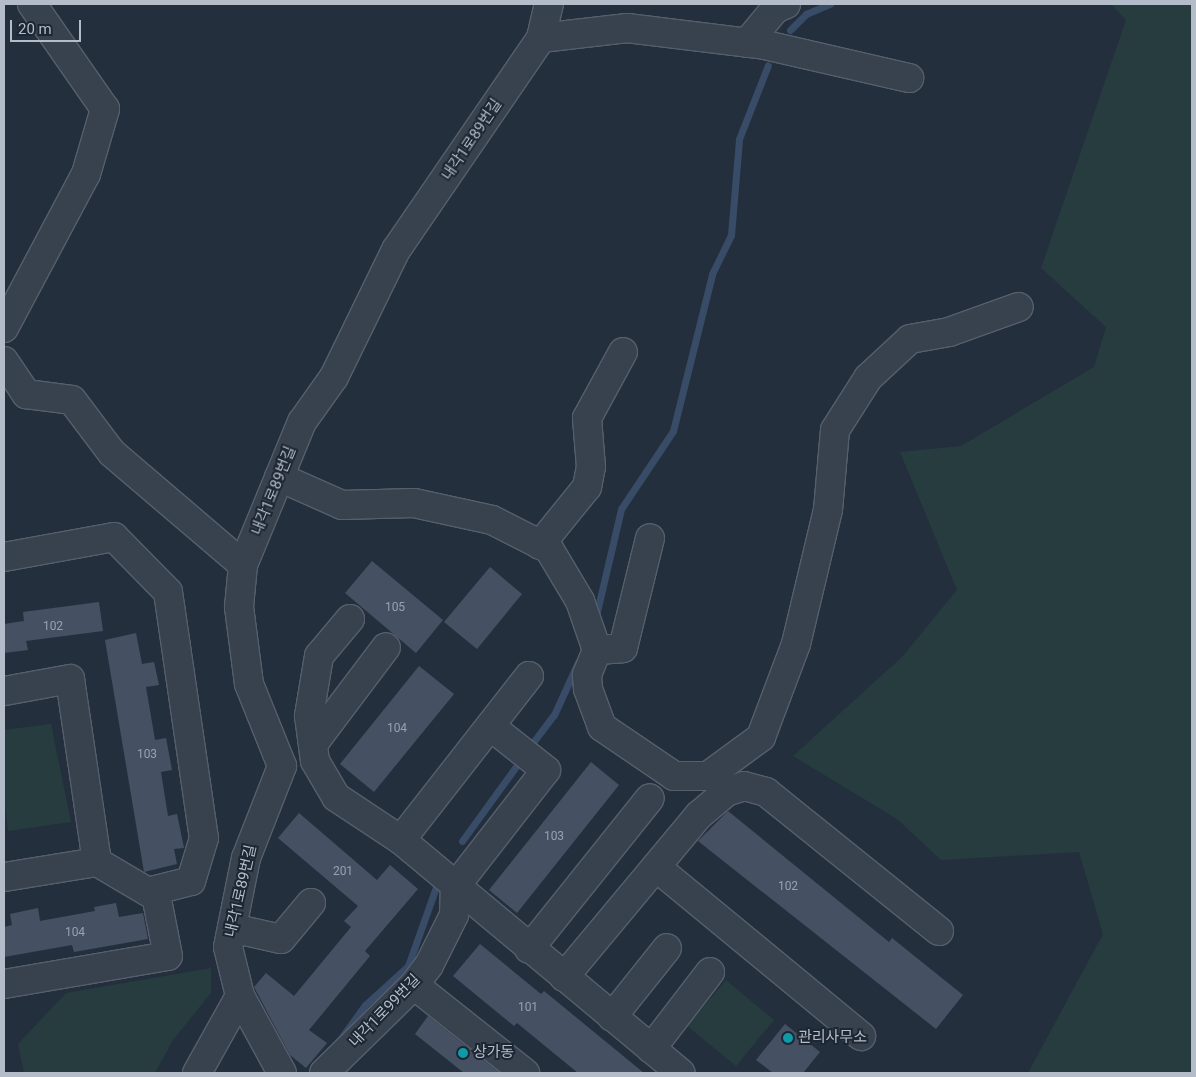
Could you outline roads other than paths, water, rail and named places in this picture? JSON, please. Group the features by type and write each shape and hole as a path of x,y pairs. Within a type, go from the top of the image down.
{"street":[{"path":"4,328 86,174 105,109 32,4"},
{"name":"내각1로89번길","path":"282,1073 240,996 228,947 246,858 282,766 249,684 239,607 243,565 302,422 334,377 396,250 541,38 549,4"},
{"path":"747,43 775,9 786,4"},
{"path":"541,38 627,28 747,43 909,78"},
{"path":"279,477 342,504 414,503 492,520 549,549 584,614 597,650 587,675 588,689 602,726 674,776 708,776 761,738 796,644 828,510 835,430 868,378 910,339 949,332 1019,307"},
{"path":"540,545 587,487 591,467 587,418 623,352"},
{"path":"4,361 26,394 72,400 112,453 243,565"},
{"path":"4,557 114,538 168,592 204,838 191,881 148,892 97,862 4,876"},
{"path":"597,650 622,648 650,538"},
{"path":"350,620 319,656 310,716 315,761 336,797 400,840 454,887 680,1073"},
{"path":"313,744 386,647"},
{"path":"400,840 529,676"},
{"path":"4,691 70,679 97,862"},
{"path":"454,887 546,770 490,726"},
{"path":"564,977 699,815 726,792 744,786 766,792 940,932"},
{"path":"529,949 650,798"},
{"path":"656,867 862,1036"},
{"name":"내각1로99번길","path":"324,1073 414,985 454,915 454,887"},
{"path":"4,984 168,956 156,890"},
{"path":"232,928 281,939 311,903"},
{"path":"612,1017 667,948"},
{"path":"651,1049 710,972"},
{"path":"414,985 525,1073"},
{"path":"197,1073 240,996"}],"waterway":[{"path":"790,30 806,14 830,4"},
{"path":"595,620 621,509 673,431 712,274 731,235 739,139 768,65"},
{"path":"531,745 554,715 578,662"},
{"path":"462,841 517,765"},
{"path":"339,1041 365,1005 408,966 436,887"}],"place":[{"name":"관리사무소","path":"788,1038"},
{"name":"상가동","path":"463,1053"}]}
